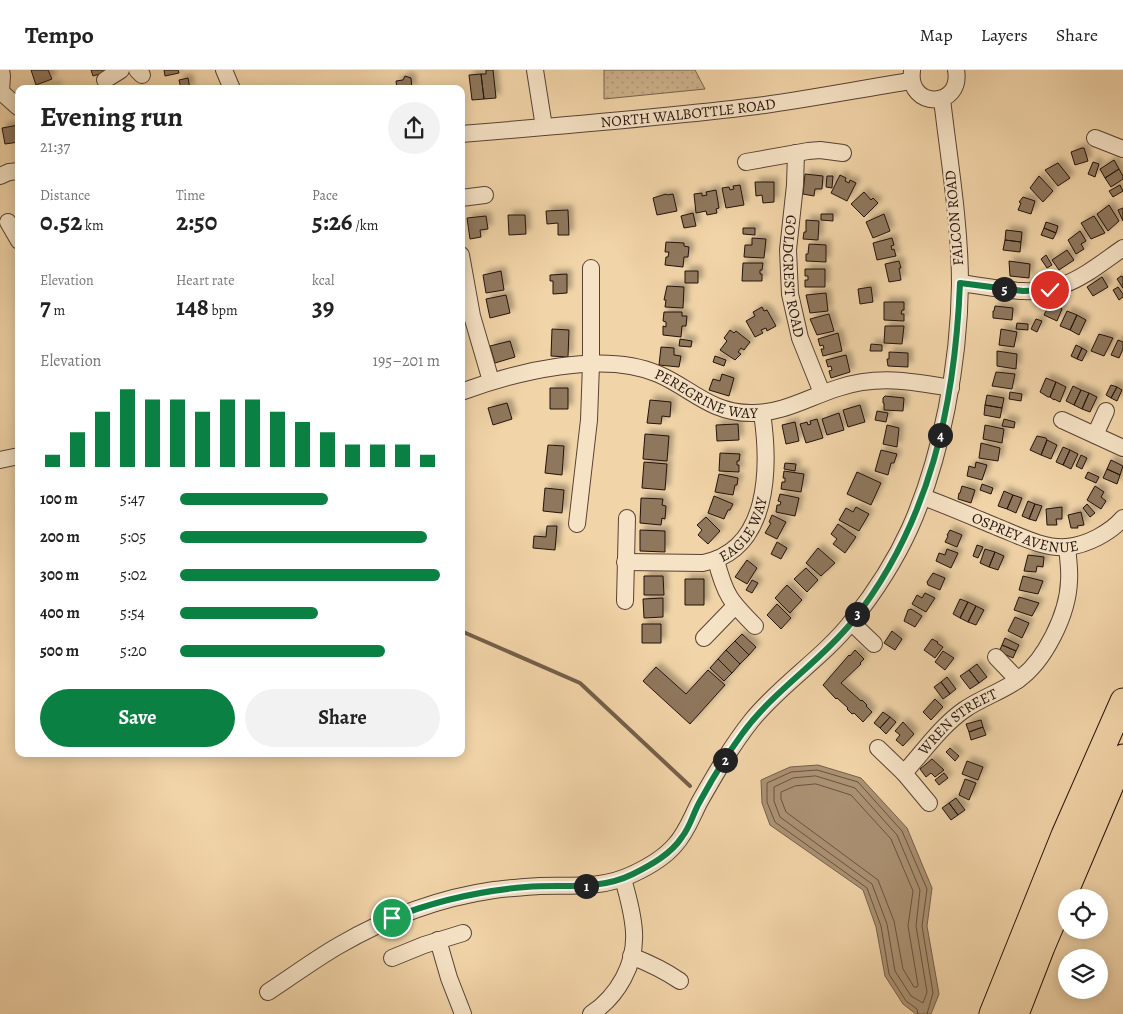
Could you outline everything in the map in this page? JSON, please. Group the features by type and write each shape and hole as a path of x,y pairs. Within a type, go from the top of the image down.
{"highway":[{"path":"992,1014 1064,835 1123,701"},
{"path":"1016,1014 1123,756"}],"street":[{"path":"1,70 0,91 15,104"},
{"path":"105,80 120,70"},
{"path":"224,70 230,85"},
{"path":"535,70 544,127"},
{"path":"942,99 950,94 955,87 959,70"},
{"name":"NORTH WALBOTTLE ROAD","path":"465,134 627,121 759,106 912,76 914,89 920,95 927,99 942,99"},
{"name":"FALCON ROAD","path":"268,992 363,932 392,918 439,901 493,890 540,886 598,885 623,879 656,862 672,849 682,837 698,804 742,734 767,704 813,662 851,622 891,564 909,531 923,497 940,435 950,388 957,346 960,283 958,246 942,99"},
{"path":"1094,138 1123,149"},
{"path":"746,162 820,150 843,153"},
{"name":"GOLDCREST ROAD","path":"796,153 795,185 788,250 790,294 800,338 822,394"},
{"path":"0,176 9,172 15,172"},
{"path":"465,198 485,195"},
{"path":"9,221 15,233"},
{"path":"960,283 1023,291 1050,290 1081,276 1123,248"},
{"path":"577,524 588,428 591,364 591,268"},
{"path":"465,277 472,316 491,382"},
{"name":"PEREGRINE WAY","path":"465,391 491,382 561,366 591,364 617,364 642,368 668,379 700,399 720,407 748,413 762,413 791,406 853,384 887,379 950,388"},
{"path":"1096,435 1106,411"},
{"name":"EAGLE WAY","path":"755,626 735,606 724,589 716,560 726,556 739,546 750,532 756,518 766,467 762,413"},
{"path":"1062,420 1123,448"},
{"path":"0,460 15,457"},
{"name":"OSPREY AVENUE","path":"923,497 1028,539 1055,547 1067,547 1097,538 1123,518"},
{"path":"625,601 626,518"},
{"name":"WREN STREET","path":"904,773 959,714 974,703 1018,680 1039,660 1066,603 1070,568 1067,547"},
{"path":"625,562 690,564 716,560"},
{"path":"704,638 735,606"},
{"path":"851,622 874,644"},
{"path":"996,656 1018,680"},
{"path":"878,748 904,773 929,803"},
{"path":"591,1014 614,993 622,982 631,956 634,934 633,918 623,879"},
{"path":"392,958 438,940 463,933"},
{"path":"438,940 448,978 463,1014"},
{"path":"631,956 650,963 680,981"}],"shaded area":[{"path":"604,70 695,70 705,89 604,99"}],"water":[{"path":"818,765 861,778 907,828 932,888 927,926 939,994 931,1014 916,1014 903,1004 885,976 876,927 863,890 770,825 762,803 761,780 790,767"}],"building":[{"path":"31,70 48,70 52,79 36,85"},
{"path":"91,70 105,70 106,72 93,76"},
{"path":"164,70 178,70 179,73 165,76"},
{"path":"486,70 493,70 496,98 484,99 481,74 486,74"},
{"path":"481,74 484,99 472,100 469,75"},
{"path":"405,76 411,78 412,85 396,85 396,81 403,80"},
{"path":"188,78 189,85 180,85 179,80"},
{"path":"15,126 15,143 5,144 2,128"},
{"path":"1084,148 1088,161 1075,165 1071,152"},
{"path":"1114,160 1119,169 1105,178 1100,169"},
{"path":"1093,162 1099,164 1095,177 1088,174"},
{"path":"1058,163 1070,178 1058,186 1045,170"},
{"path":"1119,169 1123,179 1111,187 1105,178"},
{"path":"805,174 823,176 822,189 815,189 814,196 803,194"},
{"path":"840,175 846,178 845,181 849,183 850,180 856,183 847,201 831,193"},
{"path":"827,176 833,176 832,188 826,187"},
{"path":"1039,176 1053,191 1043,202 1030,188"},
{"path":"755,182 774,182 774,202 763,203 762,195 756,196"},
{"path":"740,185 744,205 726,208 722,188 729,187 730,190 734,189 733,186"},
{"path":"1120,185 1123,191 1113,197 1109,191"},
{"path":"716,190 719,208 716,209 717,213 707,215 706,211 696,213 694,194 702,193 702,196 707,195 706,192"},
{"path":"864,192 871,200 873,198 878,203 864,217 851,204"},
{"path":"673,194 677,211 657,215 653,198"},
{"path":"1023,197 1035,201 1031,214 1018,210 1021,203 1019,202"},
{"path":"1109,205 1119,221 1108,231 1097,214"},
{"path":"1123,208 1123,221 1118,210"},
{"path":"568,210 569,235 558,235 558,223 547,224 546,211"},
{"path":"693,213 696,226 684,228 681,216"},
{"path":"821,214 833,214 833,221 821,220"},
{"path":"884,214 890,231 873,238 866,222"},
{"path":"508,215 525,215 526,234 509,235"},
{"path":"486,216 488,229 480,230 481,237 470,239 467,218"},
{"path":"1094,216 1105,233 1091,239 1081,223"},
{"path":"806,220 819,221 818,240 803,239 804,232 806,232"},
{"path":"1046,222 1058,226 1056,233 1044,228"},
{"path":"743,228 755,228 755,235 743,234"},
{"path":"1044,228 1056,233 1053,239 1041,235"},
{"path":"1006,230 1022,232 1021,242 1005,240"},
{"path":"1080,231 1086,241 1081,244 1084,249 1076,254 1068,240"},
{"path":"752,238 766,239 764,258 744,257 745,245 752,245"},
{"path":"892,238 894,245 891,246 896,256 877,260 873,243"},
{"path":"1005,240 1021,242 1020,252 1003,250"},
{"path":"666,242 684,243 684,246 689,247 688,257 684,257 683,267 665,265 669,252 665,252"},
{"path":"809,244 826,245 826,262 806,261"},
{"path":"1067,250 1074,260 1059,270 1052,260"},
{"path":"1046,255 1052,265 1047,268 1041,259"},
{"path":"899,261 901,280 889,282 885,264"},
{"path":"1009,261 1030,264 1029,278 1010,276"},
{"path":"743,263 763,263 762,270 760,270 762,281 742,281"},
{"path":"805,269 825,269 825,287 805,287 805,280 808,280 808,276 805,276"},
{"path":"501,271 504,290 486,293 483,275"},
{"path":"685,271 698,271 698,283 685,283"},
{"path":"567,274 567,293 553,294 553,281 550,281 550,275"},
{"path":"1121,276 1123,277 1123,288 1117,279"},
{"path":"1102,277 1108,287 1093,296 1087,287"},
{"path":"667,286 684,287 683,308 665,307 666,300 664,300"},
{"path":"871,287 873,302 860,304 858,289"},
{"path":"1118,287 1123,294 1123,297 1119,300 1113,290"},
{"path":"826,293 828,311 810,313 806,295"},
{"path":"506,295 510,313 490,318 486,299"},
{"path":"884,302 904,302 904,310 902,310 901,314 904,314 904,321 884,320"},
{"path":"1050,303 1062,309 1057,321 1044,315"},
{"path":"995,306 1013,308 1012,320 993,318"},
{"path":"762,307 764,311 767,310 776,326 767,331 766,328 761,330 763,333 755,337 746,321 755,316 753,312"},
{"path":"1067,311 1077,315 1070,330 1060,326"},
{"path":"664,312 682,312 682,316 687,316 686,326 682,326 681,337 663,335 663,326 666,327 666,322 663,321"},
{"path":"829,314 834,331 817,335 810,319"},
{"path":"1077,315 1086,320 1079,335 1070,330"},
{"path":"1036,319 1042,321 1037,332 1031,329"},
{"path":"1017,323 1028,324 1028,330 1016,329"},
{"path":"885,326 904,326 902,344 884,343"},
{"path":"552,329 569,330 568,357 551,356"},
{"path":"1001,329 1017,332 1014,347 999,345"},
{"path":"730,330 734,333 736,331 750,342 744,350 741,348 738,352 741,354 735,360 720,350 727,341 724,338"},
{"path":"838,333 842,351 823,356 821,349 824,349 823,345 820,346 818,339"},
{"path":"1099,334 1113,338 1104,356 1091,351"},
{"path":"680,339 692,341 691,347 679,346"},
{"path":"1118,340 1123,342 1123,349 1119,358 1111,355"},
{"path":"510,341 515,357 495,363 490,346"},
{"path":"871,344 882,345 882,351 870,351"},
{"path":"1076,345 1082,348 1077,359 1071,356"},
{"path":"661,347 674,348 674,355 681,356 679,367 659,365"},
{"path":"1082,348 1087,351 1082,361 1077,359"},
{"path":"997,351 1017,354 1016,369 997,366"},
{"path":"889,352 908,353 908,367 888,366"},
{"path":"846,355 850,372 831,378 829,371 832,370 831,366 828,367 826,360"},
{"path":"715,356 726,360 724,366 713,362"},
{"path":"996,372 1015,374 1012,389 992,386"},
{"path":"722,374 734,378 729,396 709,390 713,379 720,381"},
{"path":"1046,378 1056,382 1050,397 1040,392"},
{"path":"1056,382 1066,387 1060,402 1050,397"},
{"path":"1111,385 1117,387 1111,398 1106,395"},
{"path":"1073,386 1081,390 1074,405 1066,401"},
{"path":"1117,387 1122,390 1117,401 1111,398"},
{"path":"550,388 568,388 568,409 550,409"},
{"path":"1081,390 1089,393 1082,409 1074,405"},
{"path":"1010,392 1022,394 1021,401 1009,399"},
{"path":"1089,393 1097,397 1090,412 1082,409"},
{"path":"987,395 1004,398 1002,408 985,405"},
{"path":"885,396 904,398 903,411 884,410 883,398"},
{"path":"650,400 671,402 670,417 662,416 661,424 647,423"},
{"path":"507,403 512,419 493,425 488,408"},
{"path":"860,405 865,422 848,427 843,410"},
{"path":"985,405 1002,408 1000,418 984,415"},
{"path":"877,411 888,413 886,422 875,420"},
{"path":"839,413 844,430 827,435 822,419"},
{"path":"817,419 823,438 806,443 800,424 807,422 808,425 811,424 810,421"},
{"path":"1004,419 1015,422 1014,428 1002,426"},
{"path":"795,422 799,441 786,444 782,425"},
{"path":"738,424 739,440 717,441 716,425"},
{"path":"887,425 899,428 897,447 883,444"},
{"path":"985,425 1004,429 1002,443 983,439"},
{"path":"645,434 669,436 667,461 643,459"},
{"path":"1037,436 1047,440 1041,455 1030,450"},
{"path":"1047,440 1057,445 1051,459 1041,455"},
{"path":"981,443 1000,448 998,461 979,458"},
{"path":"548,445 564,446 562,475 545,473"},
{"path":"1063,447 1070,450 1063,465 1056,462"},
{"path":"881,450 897,454 894,463 891,463 888,475 875,471"},
{"path":"1070,450 1078,454 1071,469 1063,465"},
{"path":"720,453 740,454 739,461 737,461 739,472 719,471"},
{"path":"1081,455 1087,458 1082,469 1076,466"},
{"path":"1111,460 1123,466 1120,475 1107,469"},
{"path":"644,462 667,464 665,490 642,488"},
{"path":"976,462 987,465 982,480 967,476 969,466 975,468"},
{"path":"785,463 796,464 795,471 784,469"},
{"path":"1107,469 1120,475 1117,484 1103,478"},
{"path":"784,471 804,474 801,492 781,489 782,482 785,482 785,478 783,478"},
{"path":"857,472 881,483 871,505 847,494"},
{"path":"1088,472 1099,477 1096,483 1085,478"},
{"path":"719,474 738,478 733,495 715,492"},
{"path":"982,484 993,488 991,494 980,490"},
{"path":"962,486 975,490 971,503 958,499"},
{"path":"1095,486 1104,492 1101,497 1106,501 1101,509 1087,500"},
{"path":"545,488 564,490 562,513 543,511"},
{"path":"1004,491 1013,495 1007,509 998,506"},
{"path":"780,494 799,498 795,516 776,512 777,505 780,505 781,502 778,501"},
{"path":"1013,495 1022,498 1016,513 1007,509"},
{"path":"714,496 733,504 724,519 708,513"},
{"path":"641,498 663,499 662,505 666,506 665,519 662,518 661,525 640,523"},
{"path":"1028,501 1035,504 1029,519 1022,516"},
{"path":"1035,504 1042,506 1036,521 1029,519"},
{"path":"1087,504 1095,513 1090,517 1083,508"},
{"path":"856,507 869,514 859,531 839,520 846,508 853,512"},
{"path":"1062,507 1062,519 1056,519 1057,525 1047,525 1046,509"},
{"path":"1081,512 1084,525 1077,526 1078,528 1071,528 1068,515"},
{"path":"772,515 786,522 777,539 765,533 771,523 769,522"},
{"path":"706,517 720,531 708,544 698,535 702,530 697,525"},
{"path":"838,524 856,537 845,553 833,544 837,539 831,534"},
{"path":"547,526 557,526 555,550 533,548 534,536 546,537"},
{"path":"640,530 665,531 665,552 640,551"},
{"path":"950,530 962,535 957,547 945,542"},
{"path":"777,542 787,548 781,559 771,554"},
{"path":"977,545 983,547 978,558 973,556"},
{"path":"818,548 835,563 821,576 806,563"},
{"path":"947,549 958,553 951,568 936,561 939,553 945,555"},
{"path":"985,549 995,552 989,567 980,563"},
{"path":"995,552 1004,556 998,570 989,567"},
{"path":"1028,555 1044,557 1043,567 1037,566 1036,572 1024,571"},
{"path":"747,560 757,568 747,584 735,577"},
{"path":"806,568 818,580 807,592 794,579"},
{"path":"933,573 945,578 940,590 928,585 927,582"},
{"path":"644,576 663,576 664,595 644,595"},
{"path":"1023,576 1043,581 1038,594 1019,590"},
{"path":"685,579 704,579 704,605 685,605"},
{"path":"752,580 758,583 752,593 746,590"},
{"path":"787,585 802,600 790,613 775,598"},
{"path":"925,593 935,598 926,612 912,604 917,595 922,598"},
{"path":"1019,597 1039,603 1032,616 1014,610"},
{"path":"663,598 663,617 644,618 643,599"},
{"path":"960,599 968,602 960,618 953,614"},
{"path":"968,602 976,606 968,622 960,618"},
{"path":"777,604 791,618 781,629 767,615"},
{"path":"976,606 984,610 976,625 968,622"},
{"path":"911,609 922,616 915,627 904,621 908,610"},
{"path":"1015,617 1029,623 1022,638 1008,631"},
{"path":"642,624 661,624 661,643 642,643"},
{"path":"892,631 902,639 895,650 884,643"},
{"path":"742,634 756,647 749,655 735,641"},
{"path":"1005,638 1019,645 1016,651 1002,645"},
{"path":"932,639 943,647 935,658 924,650"},
{"path":"735,641 749,655 740,664 726,650"},
{"path":"1002,645 1016,651 1013,658 999,652"},
{"path":"726,650 740,664 732,673 718,659"},
{"path":"855,650 864,659 841,683 862,700 872,712 863,722 854,713 852,714 823,685"},
{"path":"943,651 954,658 945,670 935,662"},
{"path":"718,659 732,673 724,681 710,668"},
{"path":"977,664 987,677 979,683 969,670"},
{"path":"656,667 686,694 708,670 725,685 690,724 643,681"},
{"path":"969,670 979,683 970,689 960,676"},
{"path":"947,677 956,689 950,694 941,682"},
{"path":"941,682 950,694 943,699 934,687"},
{"path":"935,699 943,707 931,720 923,712"},
{"path":"883,712 890,717 880,728 874,723"},
{"path":"890,717 896,722 886,734 880,728"},
{"path":"981,720 983,727 969,732 966,724"},
{"path":"903,722 914,734 903,746 896,740 900,735 895,731"},
{"path":"983,727 986,735 971,740 969,732"},
{"path":"950,748 959,756 955,761 946,752"},
{"path":"932,759 944,770 935,777 931,773 926,777 920,769"},
{"path":"967,761 983,767 978,780 962,774"},
{"path":"944,773 948,778 939,785 935,780"},
{"path":"965,779 976,783 969,800 959,795"},
{"path":"956,798 965,810 958,815 949,803"},
{"path":"949,803 958,815 951,820 942,808"}],"waterway":[{"path":"465,633 580,683 690,786"}],"route":[{"path":"392,918 439,901 493,890 540,886 585,886 611,882 635,874 656,862 672,849 682,837 698,804 753,719 813,662 851,622 874,591 909,531 923,497 940,435 950,388 957,346 960,283 1009,290 1050,290"}]}
